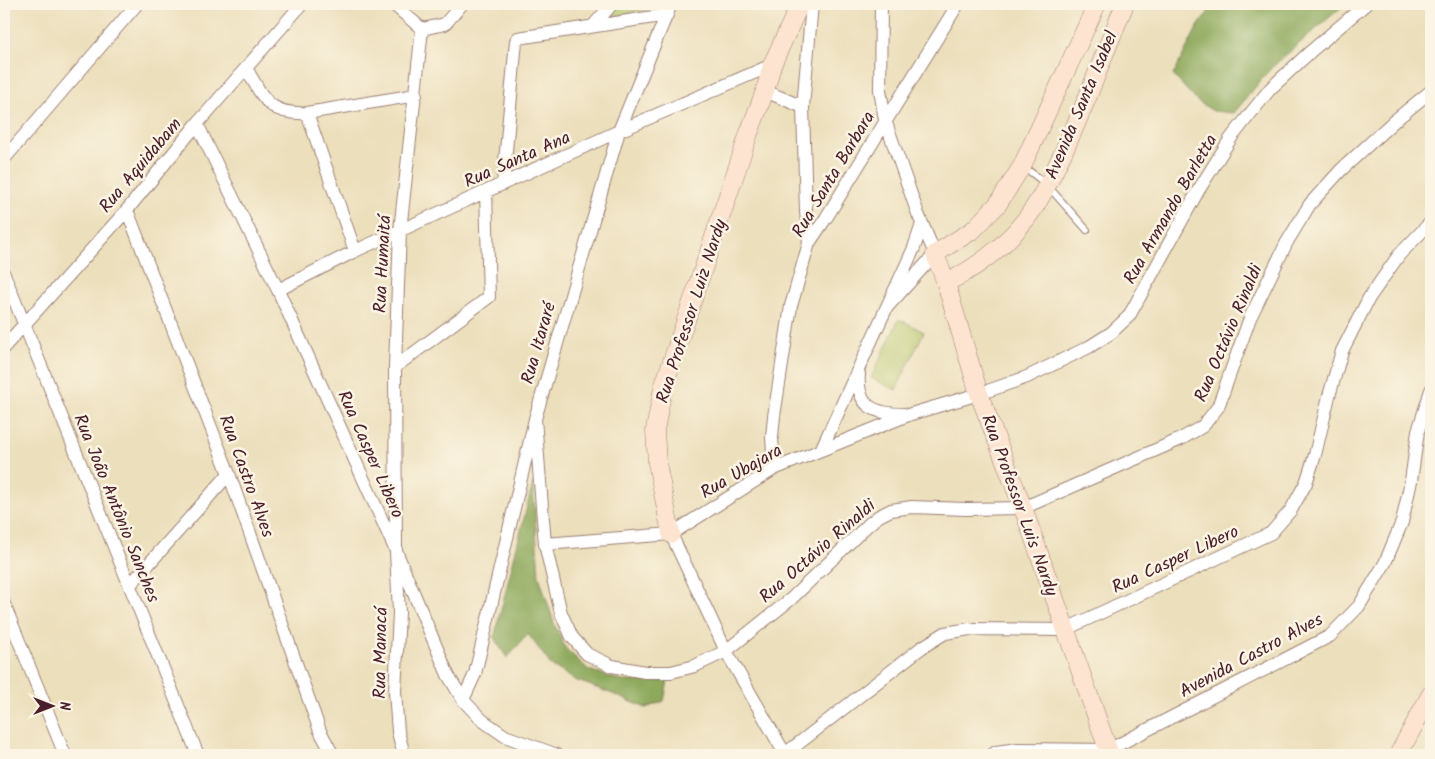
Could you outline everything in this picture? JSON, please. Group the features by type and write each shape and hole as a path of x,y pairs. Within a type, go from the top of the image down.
{"main road":[{"name":"Rua Professor Luiz Nardy","path":"671,534 657,463 655,430 663,388 765,91 772,65 800,4"},
{"name":"Avenida Santa Isabel","path":"935,254 973,230 998,204 1022,166 1098,4"},
{"name":"Avenida Santa Isabel","path":"946,283 963,274 999,248 1026,219 1047,185 1073,133 1125,4"},
{"name":"Rua Professor Luis Nardy","path":"935,254 946,283 979,394 1023,508 1064,630 1109,753"},
{"path":"1396,754 1431,694"}],"street":[{"path":"4,159 137,4"},
{"name":"Rua Aquidabam","path":"4,347 127,210 197,124 302,4"},
{"path":"393,4 422,29 445,24 462,4"},
{"path":"594,26 612,4"},
{"path":"809,243 806,212 803,107 812,4"},
{"path":"881,4 880,90 885,120 922,224 935,254 888,306"},
{"name":"Rua Santa Barbara","path":"774,468 772,437 774,416 791,306 809,243 958,4"},
{"name":"Rua Armando Barletta","path":"979,394 1028,377 1089,348 1111,333 1129,316 1198,191 1231,138 1270,89 1366,4"},
{"path":"503,184 516,41 521,36 594,26 669,9"},
{"name":"Rua Itararé","path":"463,700 475,674 535,418 619,131 669,9"},
{"name":"Rua Humaitá","path":"396,551 395,367 400,231 422,29"},
{"name":"Rua Santa Ana","path":"278,290 355,251 619,131 772,65"},
{"path":"246,68 266,101 278,111 291,114 416,94"},
{"path":"765,91 803,107"},
{"name":"Rua Octávio Rinaldi","path":"535,418 545,544 560,613 572,637 587,654 612,666 645,672 671,672 695,666 726,651 791,599 869,524 891,510 912,506 966,509 1023,508 1181,439 1204,426 1218,406 1250,318 1287,242 1310,204 1341,170 1393,122 1431,91"},
{"path":"306,113 355,251"},
{"name":"Rua Casper Libero","path":"197,124 278,290 396,551 448,675 463,700 482,720 506,736 557,755"},
{"path":"395,367 489,297 486,192"},
{"name":"Rua Castro Alves","path":"127,210 228,474 320,731 333,755"},
{"name":"Rua Casper Libero","path":"790,753 921,648 945,633 970,629 1064,630 1271,534 1291,510 1306,484 1342,351 1369,298 1399,255 1431,222"},
{"path":"821,450 914,248 922,224"},
{"name":"Rua João Antônio Sanches","path":"4,274 198,755"},
{"path":"860,366 858,386 864,400 875,410 886,414 911,414"},
{"name":"Avenida Castro Alves","path":"1109,753 1330,636 1359,606 1385,563 1402,522 1411,481 1418,431 1431,390"},
{"name":"Rua Ubajara","path":"545,544 671,534 774,468 911,414 979,394"},
{"path":"130,585 228,474"},
{"name":"Rua Professor Luiz Nardy","path":"671,534 726,651 790,753"},
{"name":"Rua Manacá","path":"396,551 399,613 395,691 398,732 404,755"},
{"path":"4,604 65,755"},
{"path":"992,755 996,752 1018,749 1109,753"}],"lane":[{"path":"1022,166 1047,185 1087,230"}],"green space":[{"path":"619,4 658,4 657,7 608,18"},
{"path":"1214,4 1345,4 1271,68 1234,113 1213,111 1197,101 1173,75 1197,28"},
{"path":"899,319 924,332 896,390 871,378"},
{"path":"533,482 539,576 555,626 566,649 589,670 622,681 668,681 664,701 646,708 575,680 551,665 528,634 507,658 494,638"}]}
